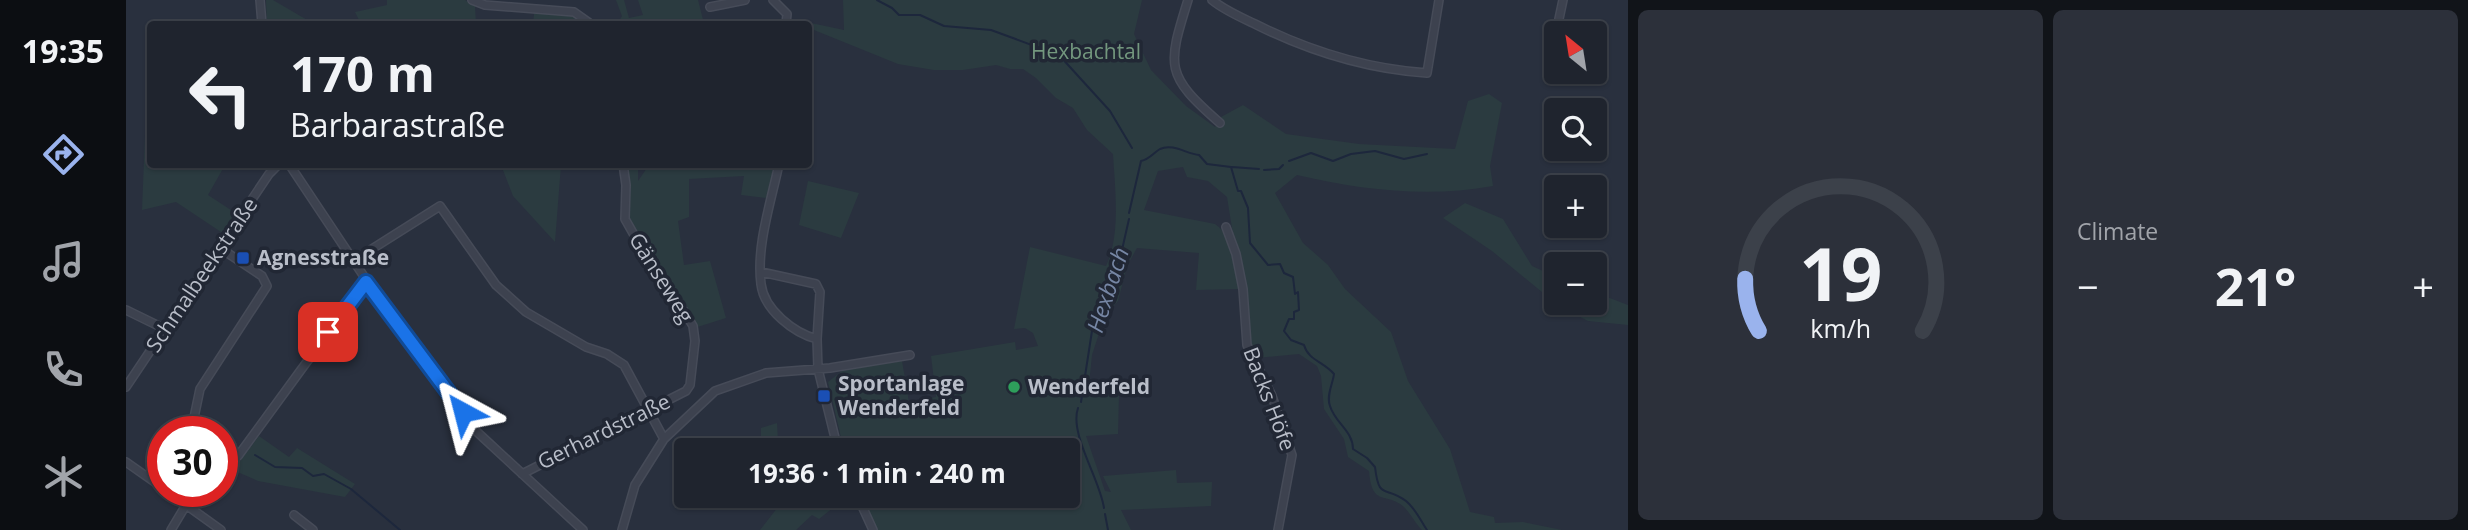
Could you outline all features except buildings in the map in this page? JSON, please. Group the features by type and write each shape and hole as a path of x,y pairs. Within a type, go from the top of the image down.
{"street":[{"path":"260,0 262,21"},
{"path":"472,0 485,5 574,12 587,21"},
{"path":"710,7 745,0"},
{"path":"772,0 787,14 786,21"},
{"path":"1188,0 1173,47 1173,62 1188,94 1220,123"},
{"path":"1212,0 1240,17 1302,45 1367,65 1427,73 1439,0"},
{"path":"1559,21 1563,0"},
{"name":"Schmalbeekstraße","path":"126,387 275,168"},
{"path":"292,168 366,282 476,431 583,530"},
{"name":"Gänseweg","path":"624,168 625,219 659,279 679,303 693,326 695,341 690,385 686,391"},
{"path":"778,168 760,259 761,285 771,307 789,326 804,336 817,339"},
{"path":"353,261 440,206 496,285 526,312 586,347 607,354 624,365 664,439"},
{"name":"Backs Höfe","path":"1226,227 1236,254 1247,345 1272,396 1292,455 1278,530"},
{"path":"194,416 200,389 267,286 262,276 220,248"},
{"path":"761,272 816,284 820,292 818,369 835,438"},
{"path":"238,456 366,282"},
{"path":"126,310 166,329"},
{"path":"622,530 635,485 664,439 706,397 732,383 766,373 818,369 910,355"},
{"name":"Gerhardstraße","path":"522,474 686,391"},
{"path":"126,462 147,477"},
{"path":"171,530 185,507"},
{"path":"189,507 221,530"},
{"path":"863,508 873,530"},
{"path":"294,515 313,530"}],"green space":[{"path":"266,0 273,0 309,21 267,21"},
{"path":"387,0 465,0 475,6 476,21 360,21 355,12 387,5"},
{"path":"616,0 624,0 629,18 643,15 638,0 698,0 703,21 619,21 622,16"},
{"name":"Hexbachtal","path":"843,0 1142,0 1134,34 1151,70 1186,106 1215,127 1221,117 1243,105 1286,134 1359,144 1455,149 1468,101 1489,94 1502,103 1490,166 1493,186 1469,190 1395,191 1345,185 1297,175 1275,193 1303,243 1328,265 1345,289 1391,332 1408,381 1450,449 1470,512 1494,517 1495,523 1523,522 1562,530 1422,530 1404,507 1377,494 1373,490 1369,471 1348,457 1344,439 1324,409 1321,376 1317,366 1299,354 1256,358 1252,352 1227,197 1208,181 1187,177 1183,167 1158,171 1144,210 1215,224 1231,245 1240,289 1196,290 1199,253 1137,248 1127,266 1118,301 1104,318 1092,355 1088,395 1119,394 1118,434 1086,436 1105,491 1111,492 1103,476 1176,470 1177,483 1212,482 1211,506 1121,510 1131,530 877,530 868,508 1080,508 1080,438 841,438 828,382 843,370 902,361 909,402 936,397 931,356 1015,342 1016,350 1038,346 1033,333 1025,328 1014,329 1030,247 1106,266 1114,240 1116,211 1113,154 1087,130 1073,108 1056,98 1023,69 996,65 963,70 934,70 898,64 812,29 812,23 844,30"},
{"path":"535,4 569,9 587,21 533,21"},
{"path":"147,84 147,168 223,168 208,195 237,214 224,234 176,202 142,210"},
{"path":"502,168 561,168 555,242 513,196"},
{"path":"624,168 638,168 638,181 647,168 781,168 774,199 741,195 744,176 689,179 689,217 678,221 684,265 710,261 726,318 691,329 630,233"},
{"path":"808,181 859,193 841,238 799,225"},
{"path":"1465,203 1503,219 1532,266 1544,272 1544,294 1492,251 1443,218"},
{"path":"1607,297 1628,305 1628,325 1588,321 1576,315 1607,315"},
{"path":"777,423 778,438 761,438 761,428"},
{"path":"259,436 289,457 297,448 355,484 345,497 258,481 238,472 238,463"},
{"path":"777,508 833,508 819,519 812,515 796,530 760,530"}],"waterway":[{"name":"Hexbach","path":"877,0 899,15 920,15 944,26 991,30 1059,55 1110,111 1132,148"},
{"name":"Hexbach","path":"1129,213 1141,161 1160,149 1175,148 1199,155 1207,164 1231,167 1238,191 1241,191 1248,208 1250,243 1268,265 1280,264 1284,273 1293,277 1295,294 1298,292 1299,310 1294,312 1294,319 1289,319 1284,331 1291,340 1304,345 1313,358 1334,374 1329,402 1332,412 1350,437 1353,449 1375,467 1381,488 1409,504 1427,530"},
{"path":"1289,161 1311,153 1333,161 1351,154 1375,151 1404,159 1427,154"},
{"path":"1264,170 1279,169 1283,165"},
{"path":"1232,167 1259,169"},
{"name":"Hexbach","path":"1081,402 1094,318 1108,296 1117,272 1129,219"},
{"name":"Hexbach","path":"1078,408 1076,419 1081,443 1104,508"},
{"path":"255,455 275,467 302,468 313,476 324,474 351,489 400,530"},
{"name":"Hexbach","path":"1105,514 1108,530"}],"place":[{"name":"Agnesstraße","path":"243,258"},
{"name":"Wenderfeld","path":"1014,387"},
{"name":"Sportanlage Wenderfeld","path":"824,396"}],"route":[{"path":"328,332 366,282 375,290 415,351 463,412"}]}
